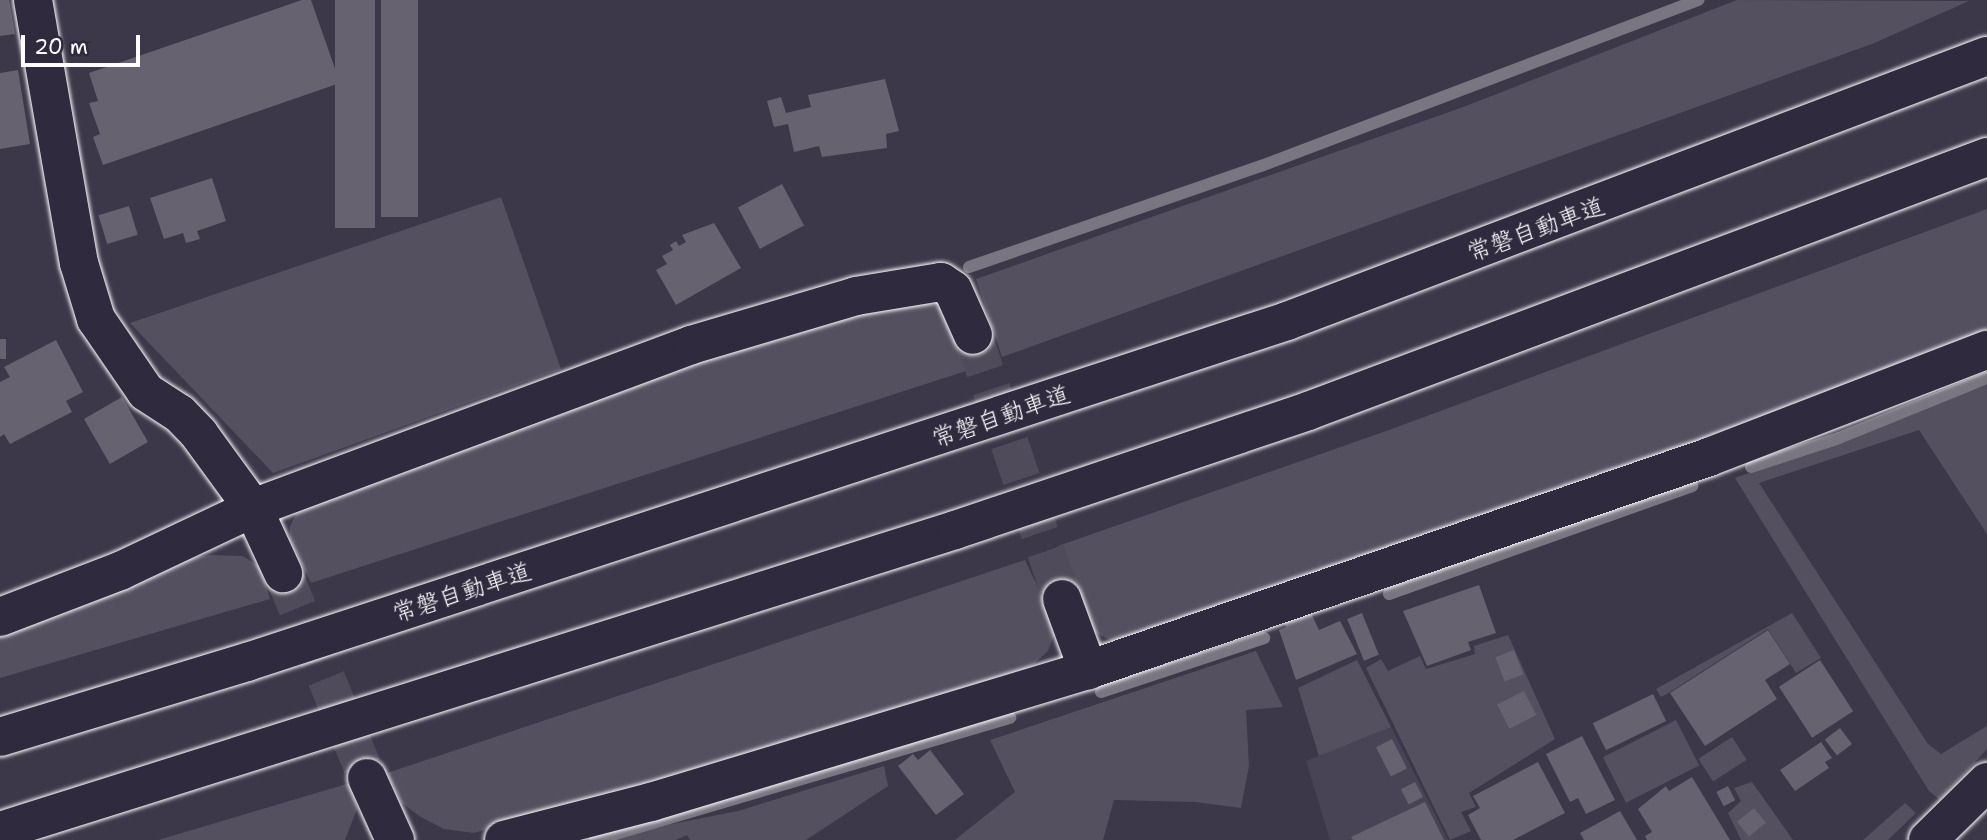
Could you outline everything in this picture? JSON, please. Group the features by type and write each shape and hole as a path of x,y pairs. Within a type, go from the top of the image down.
{"main road":[{"path":"33,0 79,263 96,320 125,366 146,392 180,414 199,434 253,508 283,573"},
{"name":"常磐自動車道","path":"0,737 287,649 1287,321 1978,60"},
{"path":"0,831 955,530 1295,415 1987,156"},
{"path":"0,617 120,571 253,508 691,345 856,296 941,282 953,290 973,335"},
{"path":"504,840 651,802 1088,670 1696,461 1987,351"},
{"path":"1062,599 1088,670"},
{"path":"367,778 395,840"},
{"path":"1928,840 1987,782"}],"shaded area":[{"path":"1737,0 1969,1 1872,44 1002,357 976,279 1466,106"},
{"path":"501,197 561,369 273,473 130,323"},
{"path":"1987,209 1987,334 1900,373 1119,645 1087,628 1058,546 1389,430"},
{"path":"917,300 948,310 966,371 311,583 290,539 290,526 302,503 685,362"},
{"path":"1987,385 1987,534 1919,430 1759,483 1928,744 1941,754 1987,726 1987,749 1940,800 1929,791 1735,478"},
{"path":"209,555 243,556 260,567 270,599 0,678 0,632 182,560"},
{"path":"1025,560 1057,628 1048,651 1022,675 474,833 444,829 419,816 401,802 387,773"},
{"path":"1792,613 1821,658 1796,673 1768,629 1667,694 1661,697 1656,689"},
{"path":"1508,635 1555,739 1469,793 1476,807 1461,812 1471,831 1450,840 1366,668 1381,659 1388,671 1420,656 1426,669 1475,654 1474,646"},
{"path":"1256,651 1283,707 1246,710 1249,766 1241,808 1195,802 1114,800 1103,840 955,840 1015,792 990,740"},
{"path":"1357,660 1391,727 1319,756 1298,688"},
{"path":"1676,720 1699,765 1626,803 1603,757"},
{"path":"1391,727 1448,840 1330,840 1306,761"},
{"path":"1732,737 1747,760 1713,781 1698,759"},
{"path":"884,766 888,786 806,840 690,840 687,835 676,840 590,840 738,811"},
{"path":"1752,782 1793,840 1741,840 1728,813 1741,801 1734,788"},
{"path":"350,783 357,809 345,840 158,840"},
{"path":"1905,803 1916,813 1888,840 1863,840"}],"building":[{"path":"0,0 9,0 15,34 0,36"},
{"path":"302,0 311,0 340,83 103,165 93,137 100,134 89,103 98,101 89,73"},
{"path":"335,0 375,0 375,228 335,228"},
{"path":"381,0 418,0 418,217 381,217"},
{"path":"18,70 30,144 0,149 0,73"},
{"path":"885,79 899,131 886,134 887,148 822,157 819,146 794,152 788,124 774,127 767,101 781,97 786,113 811,107 808,95"},
{"path":"212,178 226,221 197,231 200,239 186,243 183,233 164,239 150,198"},
{"path":"782,184 804,225 760,249 738,207"},
{"path":"129,206 138,235 107,244 98,215"},
{"path":"714,223 741,268 676,305 656,270 667,264 662,256 673,250 670,245 676,241 679,246 686,242 682,235"},
{"path":"0,339 6,339 6,359 0,359"},
{"path":"56,340 83,392 66,401 72,412 10,444 4,434 0,437 0,382 10,377 4,367"},
{"path":"122,397 148,442 110,464 84,419"},
{"path":"1479,585 1496,633 1468,642 1471,650 1427,666 1403,611"},
{"path":"1310,611 1319,630 1340,621 1357,654 1296,680 1279,630 1286,627 1284,622"},
{"path":"1362,613 1379,655 1364,661 1347,619"},
{"path":"1768,630 1790,664 1765,680 1777,699 1705,746 1670,693"},
{"path":"1514,650 1523,674 1505,681 1495,657"},
{"path":"1820,660 1853,711 1812,738 1779,687"},
{"path":"1524,691 1536,715 1510,729 1497,705"},
{"path":"1653,694 1666,721 1606,750 1593,723"},
{"path":"1840,728 1852,744 1837,755 1825,739"},
{"path":"1582,736 1615,800 1586,814 1578,798 1570,802 1546,754"},
{"path":"1392,739 1407,768 1391,777 1376,747"},
{"path":"1821,742 1832,758 1825,762 1829,768 1795,791 1780,770"},
{"path":"930,750 964,794 936,815 898,766 913,754 918,760"},
{"path":"1538,762 1565,813 1513,840 1481,840 1468,815 1480,808 1473,796"},
{"path":"1692,777 1730,840 1647,840 1645,836 1652,832 1638,809 1666,786 1669,791"},
{"path":"1415,782 1423,797 1409,805 1401,790"},
{"path":"1728,786 1735,800 1724,806 1716,792"},
{"path":"1425,802 1444,840 1353,840 1351,837"},
{"path":"1754,808 1766,823 1749,837 1737,822"},
{"path":"1620,811 1637,840 1584,840 1580,833"}],"waterway":[{"path":"969,267 1261,166 1699,0"},
{"path":"1751,467 1839,438 1987,378"},
{"path":"1389,594 1692,486"},
{"path":"1101,692 1264,638"},
{"path":"595,840 1010,718"}],"tunnel":[{"path":"973,335 1062,599"},
{"path":"283,573 367,778"}]}
